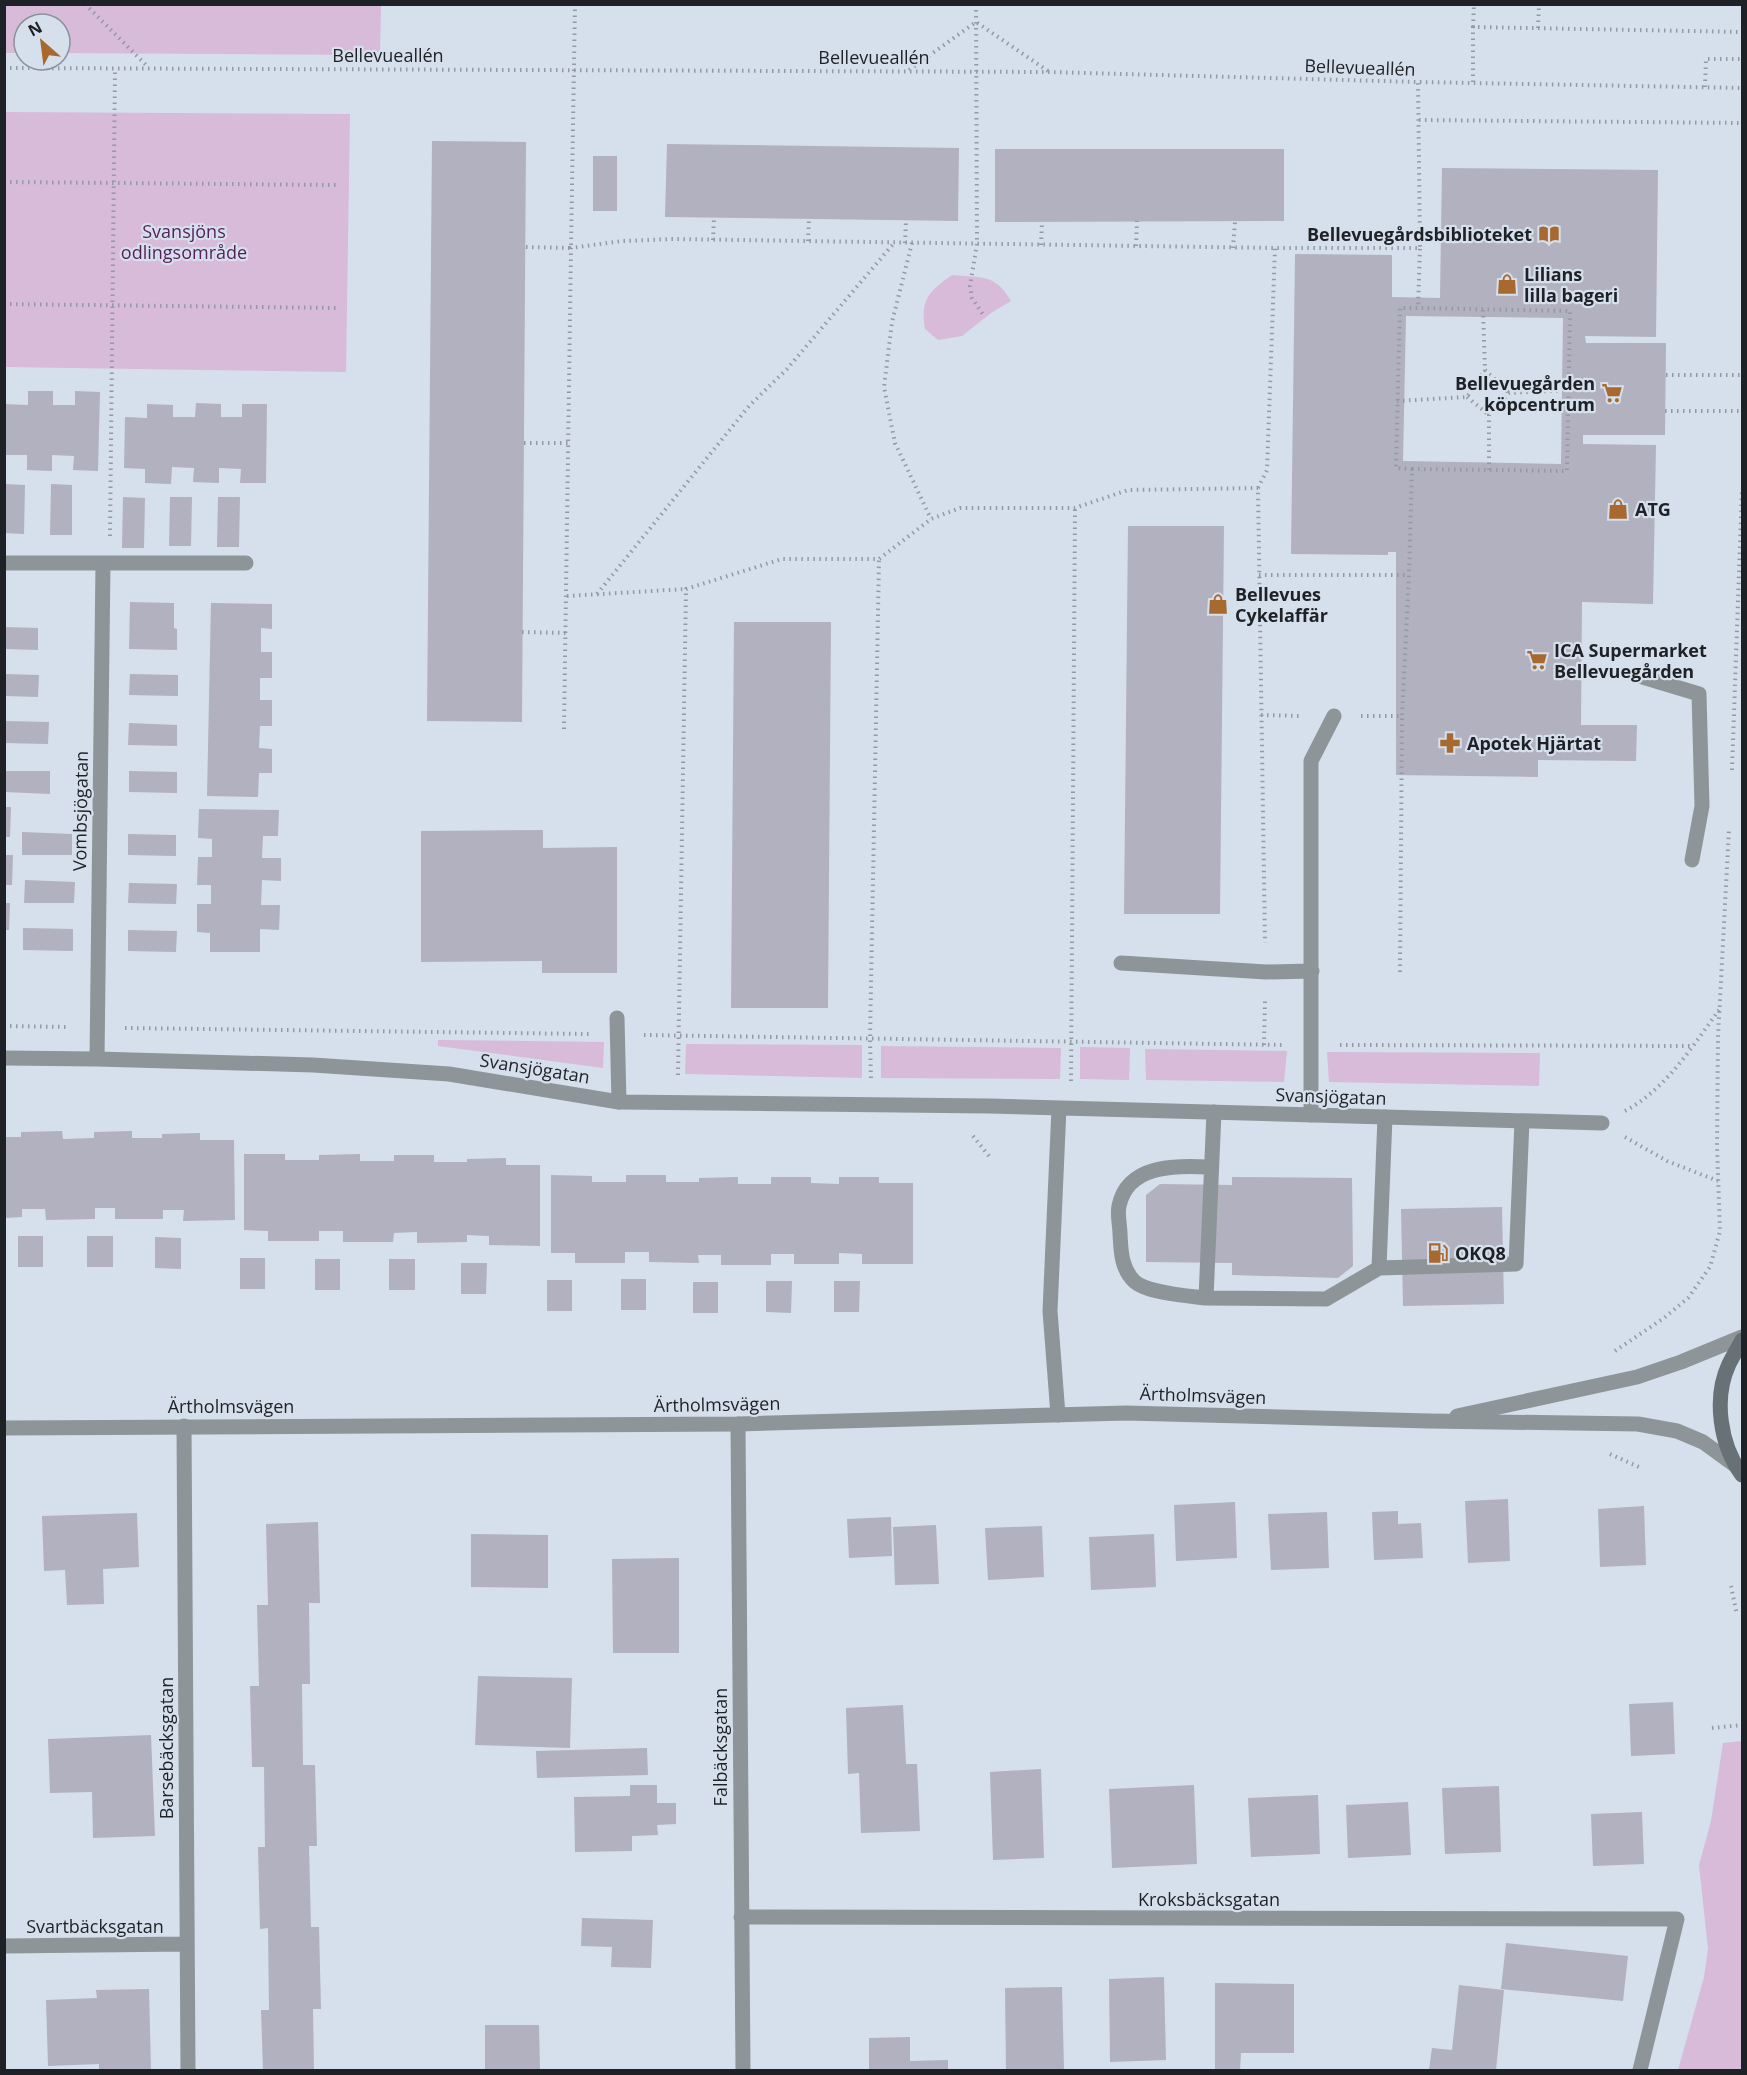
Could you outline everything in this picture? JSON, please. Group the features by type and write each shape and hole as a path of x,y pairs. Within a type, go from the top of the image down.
{"main road":[{"path":"1739,1470 1723,1434 1720,1400 1728,1366 1743,1338"}],"street":[{"path":"4,563 246,563"},
{"name":"Vombsjögatan","path":"97,1059 107,563"},
{"path":"1636,675 1699,694 1702,806 1692,860"},
{"path":"1311,1115 1311,761 1334,716"},
{"path":"1121,963 1266,972 1312,971"},
{"path":"617,1018 619,1101"},
{"name":"Svansjögatan","path":"4,1058 313,1065 449,1074 619,1101 989,1106 1602,1123"},
{"path":"1058,1415 1050,1311 1065,1109"},
{"path":"1206,1298 1214,1112"},
{"path":"1379,1268 1385,1117"},
{"path":"1211,1167 1171,1166 1147,1172 1126,1188 1119,1208 1122,1262 1135,1282 1158,1291 1206,1298 1326,1299 1379,1268 1516,1264 1522,1120"},
{"name":"Ärtholmsvägen","path":"1429,1421 1637,1377 1743,1338"},
{"name":"Ärtholmsvägen","path":"4,1428 738,1424 1126,1413 1638,1424 1677,1431 1703,1442 1739,1470"},
{"name":"Falbäcksgatan","path":"738,1424 742,2070"},
{"name":"Barsebäcksgatan","path":"184,1426 188,2070"},
{"name":"Kroksbäcksgatan","path":"741,1917 1677,1919 1640,2070"},
{"name":"Svartbäcksgatan","path":"4,1946 186,1944"}],"path":[{"path":"86,4 148,68"},
{"path":"564,729 575,4"},
{"path":"976,4 977,244 970,286 972,298 984,316"},
{"path":"1473,82 1474,4"},
{"path":"1538,28 1539,4"},
{"path":"908,71 976,22"},
{"path":"976,22 1049,72"},
{"path":"1473,27 1743,32"},
{"path":"1705,87 1706,59 1743,59"},
{"name":"Bellevueallén","path":"4,68 976,71 1743,88"},
{"path":"107,563 115,68"},
{"path":"1418,308 1419,82"},
{"path":"1419,120 1743,123"},
{"path":"4,182 336,185"},
{"path":"713,240 714,218"},
{"path":"808,241 809,219"},
{"path":"905,243 906,221"},
{"path":"1041,245 1042,222"},
{"path":"1136,246 1137,222"},
{"path":"1233,248 1235,222"},
{"path":"526,247 571,248 622,241 713,240 1233,248 1420,248"},
{"path":"597,594 749,406 787,369 894,243"},
{"path":"912,243 892,322 884,387 895,443 931,519"},
{"path":"1264,1045 1266,972 1258,488 1267,470 1275,248"},
{"path":"4,304 338,308"},
{"path":"1400,308 1418,308 1570,311 1567,471 1396,468 1400,308"},
{"path":"1467,397 1485,370 1483,309"},
{"path":"1485,370 1509,393"},
{"path":"1569,374 1575,374"},
{"path":"1666,375 1743,375"},
{"path":"1489,470 1489,415 1509,393 1569,390"},
{"path":"1397,401 1467,397 1489,415"},
{"path":"1665,411 1743,411"},
{"path":"1569,412 1575,412"},
{"path":"524,443 569,443"},
{"path":"1400,972 1402,716 1412,469"},
{"path":"566,596 686,589 782,559 879,559 931,519 960,508 1075,508 1128,490 1258,488"},
{"path":"1732,774 1743,489"},
{"path":"1065,1109 1071,1042 1075,508"},
{"path":"872,1106 870,1039 879,559"},
{"path":"1259,575 1409,575"},
{"path":"677,1103 686,589"},
{"path":"522,632 566,633"},
{"path":"1262,715 1402,716"},
{"path":"1636,1336 1664,1318 1688,1298 1710,1267 1720,1231 1718,1048 1730,821"},
{"path":"1602,1123 1637,1105 1672,1073 1719,1009"},
{"path":"4,1026 1264,1045 1692,1046"},
{"path":"1602,1123 1667,1161 1718,1181"},
{"path":"1731,1586 1737,1615"},
{"path":"1712,1728 1743,1725"}],"green space":[{"path":"5,4 381,5 380,55 72,53 72,12 12,12 12,53 5,53"},
{"name":"Svansjöns odlingsområde","path":"5,112 350,114 346,372 5,367"},
{"path":"952,275 979,277 993,281 1011,301 991,313 962,336 938,340 925,329 925,303 932,291"},
{"path":"438,1040 604,1042 603,1068 438,1046"},
{"path":"686,1044 862,1045 862,1078 685,1074"},
{"path":"881,1046 1061,1048 1060,1079 881,1078"},
{"path":"1080,1047 1130,1048 1129,1080 1080,1079"},
{"path":"1145,1049 1287,1051 1284,1082 1146,1080"},
{"path":"1327,1052 1540,1053 1539,1086 1329,1082"},
{"path":"1742,1741 1742,2070 1678,2070 1704,1977 1708,1949 1699,1865 1711,1821 1723,1743"}],"building":[{"path":"432,141 526,142 522,722 427,721"},
{"path":"667,144 959,148 958,221 665,217"},
{"path":"995,149 1284,149 1284,221 995,222"},
{"path":"593,156 617,156 617,211 593,211"},
{"path":"1442,168 1658,170 1656,337 1585,336 1586,343 1666,343 1665,435 1583,435 1583,444 1656,445 1653,604 1582,602 1581,725 1637,725 1636,761 1538,760 1538,777 1396,775 1396,552 1388,552 1388,555 1291,554 1295,254 1392,255 1392,297 1440,298","holes":["1406,316 1563,318 1561,464 1403,461"]},
{"path":"28,391 53,391 53,405 75,405 75,391 100,392 98,471 73,470 74,456 52,455 52,471 27,470 27,455 4,455 4,404 28,405"},
{"path":"196,403 221,404 221,417 242,417 242,404 267,404 266,483 240,483 241,469 219,468 219,483 193,482 194,468 172,467 171,484 145,483 145,469 124,468 125,417 147,418 147,404 173,405 173,417 195,417"},
{"path":"4,484 25,485 24,534 4,533"},
{"path":"51,484 72,485 72,535 50,535"},
{"path":"123,497 145,498 144,548 122,548"},
{"path":"170,497 192,497 191,546 169,546"},
{"path":"218,497 240,497 239,547 217,547"},
{"path":"1128,526 1224,526 1220,914 1124,914"},
{"path":"130,602 174,603 177,650 129,649"},
{"path":"211,603 272,604 272,629 261,628 261,652 272,652 272,678 260,678 260,700 272,700 272,726 260,726 259,748 272,749 272,773 259,773 258,797 207,796"},
{"path":"734,622 831,622 828,1008 731,1008"},
{"path":"4,627 38,628 38,650 4,649"},
{"path":"5,674 39,675 38,697 5,696"},
{"path":"130,674 178,675 178,696 129,695"},
{"path":"4,721 49,722 48,744 4,743"},
{"path":"129,723 177,725 177,746 128,745"},
{"path":"5,771 50,771 50,794 5,792"},
{"path":"129,771 177,772 177,793 129,792"},
{"path":"4,807 11,807 10,837 4,837"},
{"path":"199,809 279,810 278,836 263,836 262,858 281,858 281,881 262,880 261,905 280,905 279,930 260,929 260,952 210,952 210,933 197,932 197,904 211,904 211,885 197,885 198,857 212,857 212,839 198,838"},
{"path":"543,830 543,848 617,847 617,973 542,973 542,961 421,962 421,831"},
{"path":"22,832 72,834 72,855 22,855"},
{"path":"128,834 176,835 176,856 128,855"},
{"path":"4,855 13,855 12,885 4,885"},
{"path":"25,880 75,882 74,903 24,903"},
{"path":"129,883 177,884 176,904 128,903"},
{"path":"4,903 10,903 9,930 4,930"},
{"path":"23,928 73,929 73,951 23,950"},
{"path":"128,930 177,931 176,952 128,951"},
{"path":"62,1131 63,1139 94,1138 94,1132 132,1131 132,1138 162,1138 162,1134 200,1133 200,1140 234,1140 235,1220 183,1221 184,1210 163,1210 163,1219 115,1219 115,1208 95,1208 95,1219 46,1220 45,1209 22,1209 22,1217 5,1218 5,1137 21,1137 21,1132"},
{"path":"244,1154 285,1154 285,1160 319,1160 319,1155 360,1154 360,1161 394,1161 394,1155 434,1155 434,1162 467,1162 467,1159 506,1158 506,1165 540,1165 540,1246 489,1245 489,1236 467,1235 467,1242 417,1243 417,1232 394,1233 393,1242 343,1242 343,1231 319,1231 319,1241 268,1241 268,1231 244,1230"},
{"path":"551,1175 592,1176 592,1182 626,1182 626,1175 666,1175 666,1182 699,1182 699,1178 738,1177 738,1184 771,1184 771,1177 811,1177 811,1183 839,1184 839,1177 879,1177 879,1183 913,1183 913,1264 862,1264 862,1254 839,1253 839,1264 794,1264 794,1254 771,1254 771,1265 721,1265 721,1255 698,1255 699,1263 649,1262 649,1252 625,1252 625,1263 575,1263 575,1253 551,1253"},
{"path":"1232,1177 1352,1178 1353,1266 1338,1278 1232,1275 1232,1263 1146,1262 1146,1195 1160,1184 1232,1185"},
{"path":"1502,1207 1504,1304 1403,1306 1401,1209"},
{"path":"18,1236 43,1236 43,1267 18,1267"},
{"path":"87,1236 113,1236 113,1267 87,1267"},
{"path":"155,1237 181,1238 181,1269 155,1268"},
{"path":"240,1258 265,1258 265,1289 240,1289"},
{"path":"315,1259 340,1259 340,1290 315,1290"},
{"path":"389,1259 415,1259 415,1290 389,1290"},
{"path":"461,1263 487,1263 486,1294 461,1294"},
{"path":"621,1279 646,1279 646,1310 621,1310"},
{"path":"547,1280 572,1280 572,1311 547,1311"},
{"path":"766,1281 792,1281 791,1313 766,1312"},
{"path":"834,1281 860,1281 859,1312 834,1312"},
{"path":"693,1282 718,1282 718,1313 693,1313"},
{"path":"1508,1499 1510,1561 1468,1563 1465,1501"},
{"path":"1235,1502 1237,1558 1176,1561 1174,1505"},
{"path":"1644,1506 1646,1565 1600,1567 1598,1509"},
{"path":"1398,1511 1398,1524 1421,1523 1423,1558 1374,1560 1372,1512"},
{"path":"1327,1512 1329,1568 1271,1570 1268,1514"},
{"path":"137,1513 139,1567 103,1569 104,1604 67,1605 65,1570 44,1571 42,1516"},
{"path":"891,1517 892,1556 849,1558 847,1519"},
{"path":"318,1522 320,1603 309,1603 310,1684 302,1684 303,1765 315,1765 317,1846 309,1846 311,1927 319,1927 321,2009 313,2009 314,2070 263,2070 261,2010 269,2010 268,1928 260,1929 258,1847 265,1847 264,1767 252,1767 250,1686 259,1686 257,1605 268,1605 266,1524"},
{"path":"936,1525 939,1584 895,1585 893,1527"},
{"path":"1042,1526 1044,1577 988,1580 985,1528"},
{"path":"471,1534 548,1535 548,1588 471,1587"},
{"path":"1154,1534 1156,1587 1091,1590 1089,1537"},
{"path":"679,1558 679,1653 613,1653 612,1559"},
{"path":"478,1676 572,1678 570,1748 475,1745"},
{"path":"1673,1702 1675,1754 1631,1756 1629,1704"},
{"path":"903,1705 906,1764 917,1764 920,1831 861,1833 859,1773 848,1774 846,1708"},
{"path":"151,1735 155,1836 93,1838 92,1792 50,1793 48,1739"},
{"path":"647,1748 648,1775 537,1778 536,1751"},
{"path":"1041,1769 1044,1858 993,1860 990,1772"},
{"path":"630,1785 657,1785 657,1803 676,1803 676,1824 657,1825 658,1835 632,1836 632,1851 575,1852 574,1797 630,1796"},
{"path":"1194,1785 1197,1864 1112,1868 1109,1789"},
{"path":"1499,1786 1501,1852 1445,1854 1442,1788"},
{"path":"1318,1795 1320,1854 1251,1857 1248,1798"},
{"path":"1408,1802 1411,1855 1348,1858 1346,1805"},
{"path":"1642,1812 1644,1864 1593,1866 1591,1814"},
{"path":"582,1918 653,1920 651,1968 611,1967 612,1947 581,1946"},
{"path":"1506,1943 1628,1956 1623,2001 1501,1989"},
{"path":"1164,1977 1166,2060 1110,2062 1109,1979"},
{"path":"1215,1983 1294,1984 1294,2053 1241,2053 1240,2070 1215,2070"},
{"path":"1459,1985 1504,1990 1496,2070 1429,2070 1432,2048 1452,2050"},
{"path":"1062,1987 1064,2070 1006,2070 1005,1988"},
{"path":"149,1989 151,2070 99,2070 99,2064 48,2066 46,2000 97,1998 96,1990"},
{"path":"485,2025 539,2025 540,2070 485,2070"},
{"path":"910,2037 910,2061 948,2060 948,2070 869,2070 869,2038"}],"place":[{"name":"Bellevuegårdsbiblioteket","path":"1549,234"},
{"name":"Lilians lilla bageri","path":"1507,284"},
{"name":"Bellevuegården köpcentrum","path":"1612,393"},
{"name":"ATG","path":"1618,509"},
{"name":"Bellevues Cykelaffär","path":"1218,604"},
{"name":"ICA Supermarket Bellevuegården","path":"1537,660"},
{"name":"Apotek Hjärtat","path":"1450,743"},
{"name":"OKQ8","path":"1438,1253"}]}
